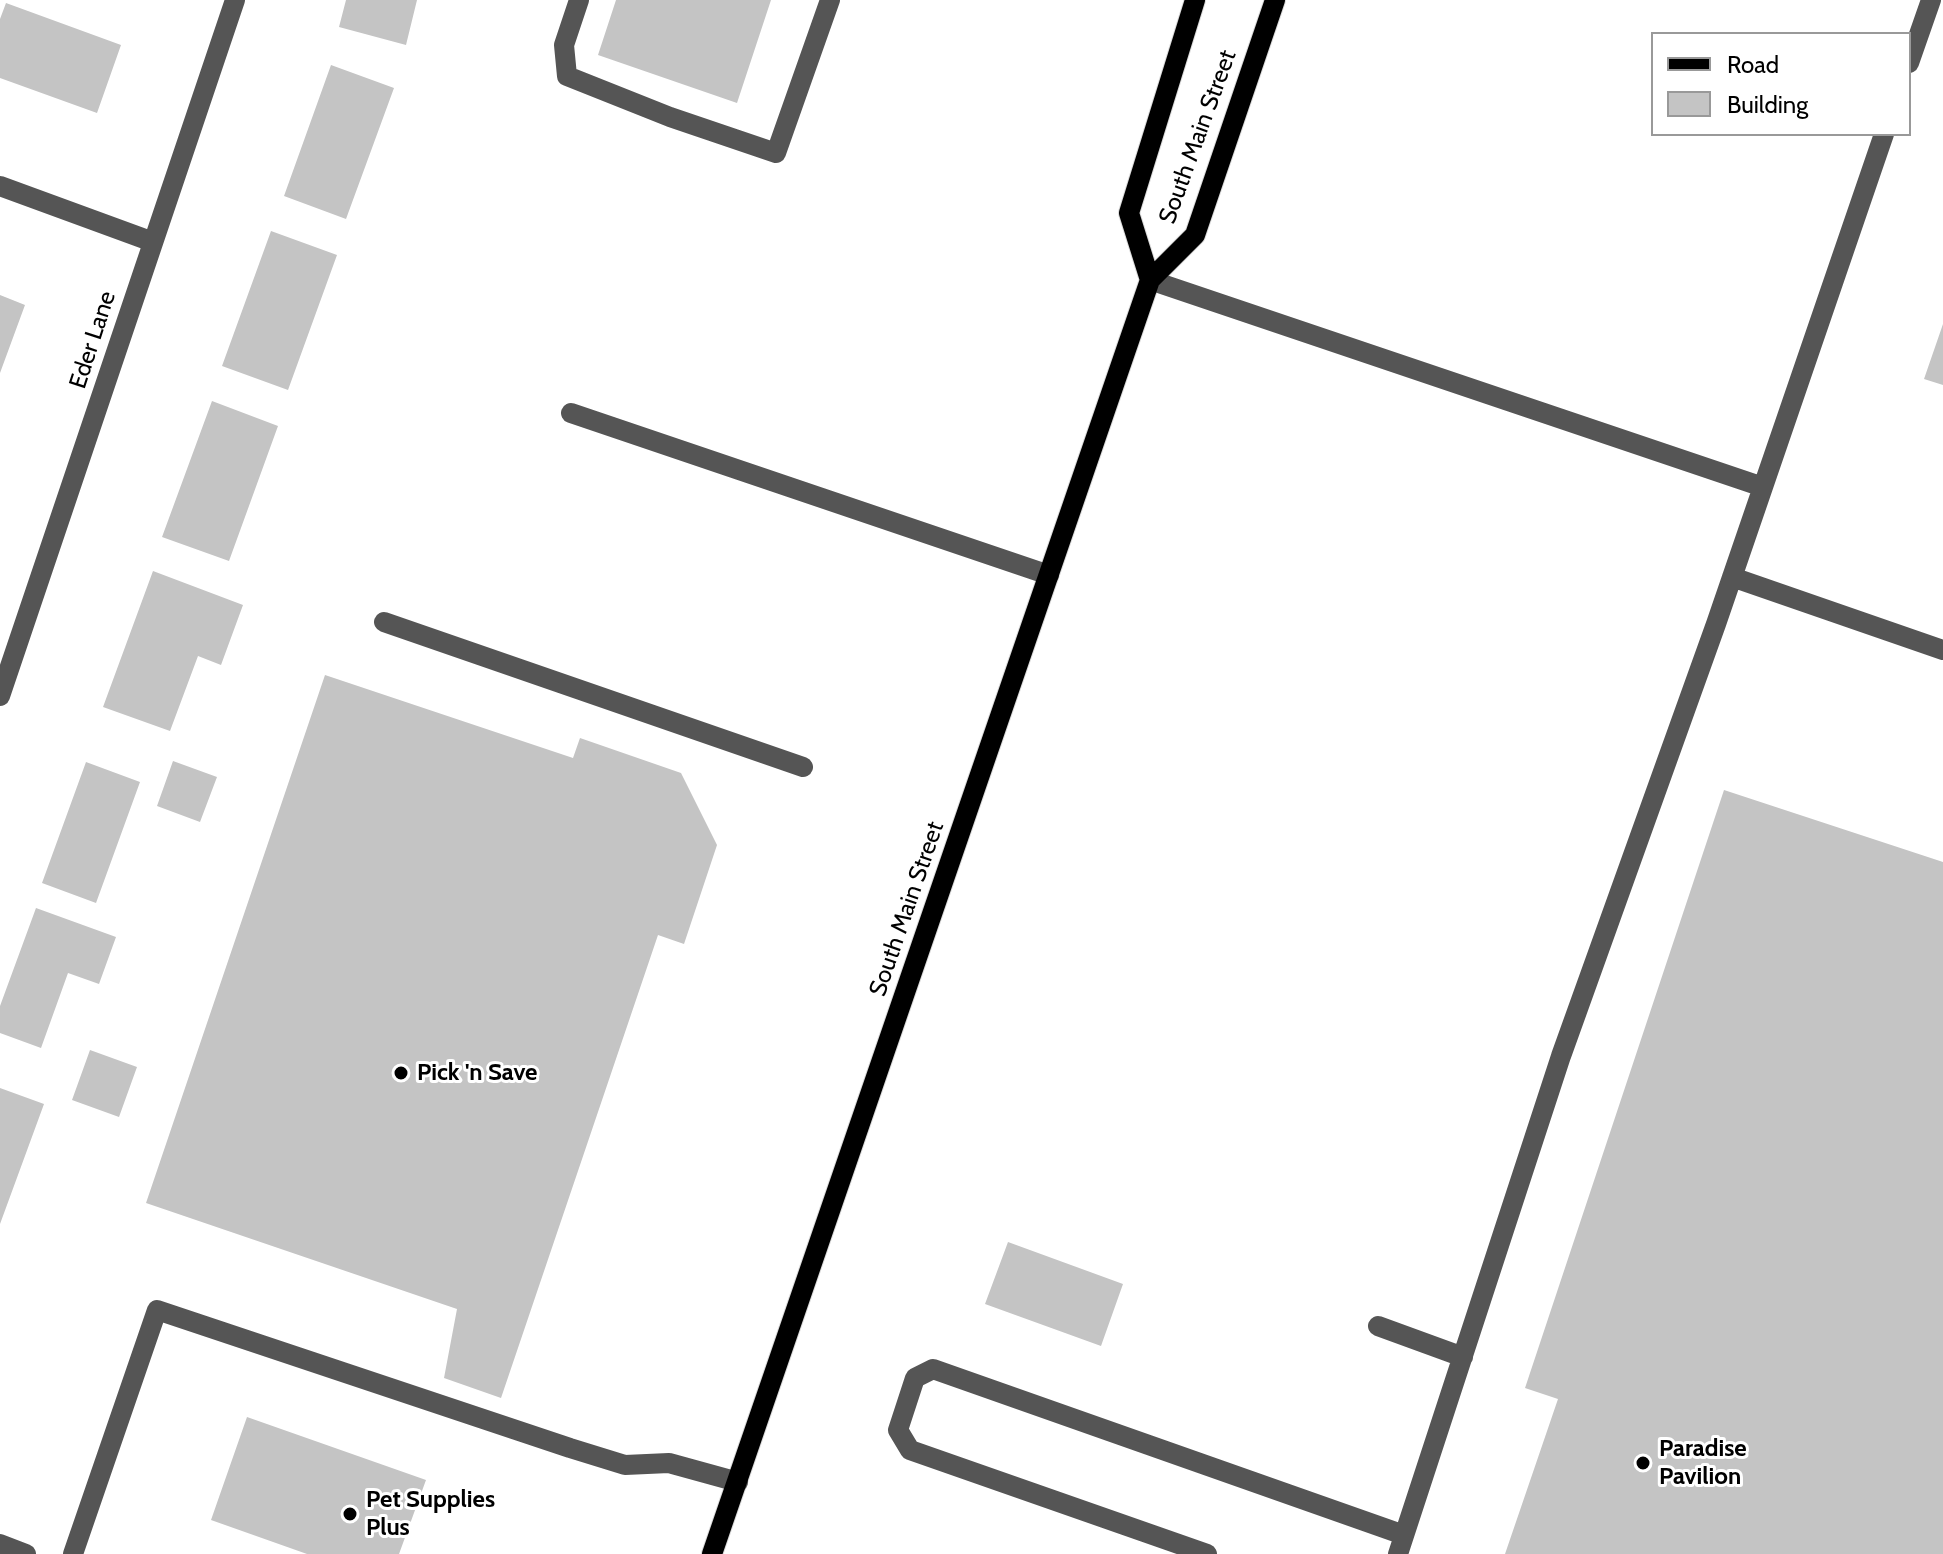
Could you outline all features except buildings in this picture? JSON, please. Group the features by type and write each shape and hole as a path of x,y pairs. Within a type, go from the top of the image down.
{"main road":[{"name":"South Main Street","path":"1150,280 1129,213 1195,0"},
{"name":"South Main Street","path":"712,1554 1150,280 1195,235 1275,0"}],"street":[{"name":"Eder Lane","path":"0,696 235,0"},
{"path":"579,0 564,45 567,76 670,117 776,153 830,0"},
{"path":"1911,57 1931,0"},
{"path":"1207,1554 910,1450 898,1430 915,1378 933,1369 1314,1502 1401,1545 1561,1056 1732,577 1883,136"},
{"path":"0,186 153,242"},
{"path":"1150,280 1763,487"},
{"path":"571,413 1049,575"},
{"path":"1732,577 1943,650"},
{"path":"384,622 803,767"},
{"path":"73,1554 157,1310 625,1465 669,1463 738,1482"},
{"path":"1378,1326 1463,1357"},
{"path":"0,1544 26,1554"}],"place":[{"name":"Pick 'n Save","path":"401,1073"},
{"name":"Paradise Pavilion","path":"1643,1463"},
{"name":"Pet Supplies Plus","path":"350,1514"}]}
